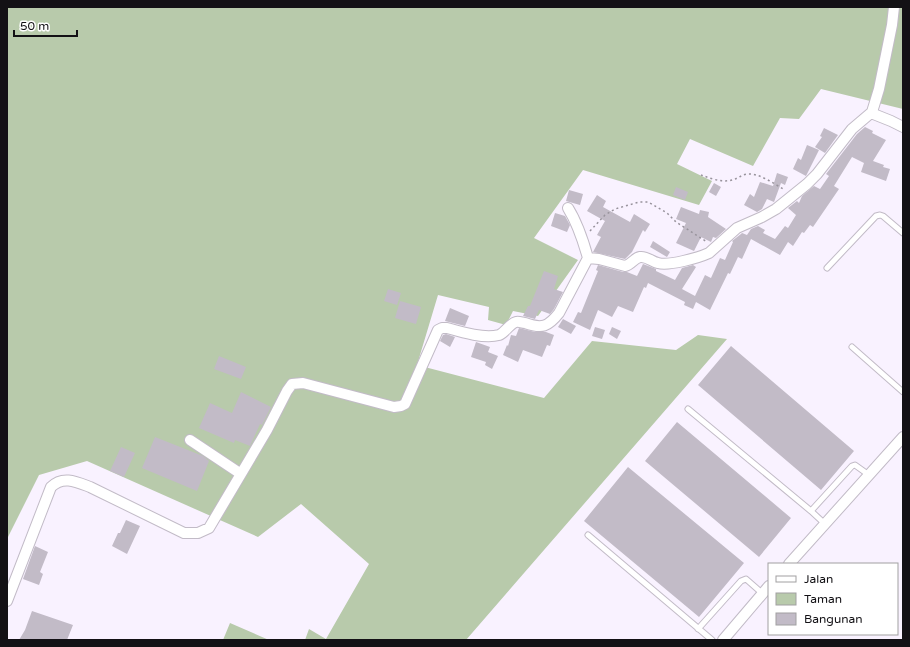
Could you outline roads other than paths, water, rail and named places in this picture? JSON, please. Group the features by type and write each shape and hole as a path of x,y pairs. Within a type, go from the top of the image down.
{"street":[{"path":"588,258 599,259 625,266 640,257 645,257 656,263 672,264 704,256 737,228 776,209 817,174 852,129 871,113 879,89 892,25 894,7"},
{"path":"871,113 903,127"},
{"path":"7,601 51,487 55,483 67,479 74,481 90,487 184,533 198,533 209,528 267,430 292,384 303,383 394,407 401,406 405,404 438,330 447,328 478,336 500,335 516,322 535,327 546,326 553,321 559,313 588,258 583,239 575,219 568,208"},
{"path":"790,563 903,437"},
{"path":"190,440 241,474"},
{"path":"722,640 767,591"}],"lane":[{"path":"827,268 876,216 883,216 903,233"},
{"path":"852,347 903,392"},
{"path":"688,409 825,524"},
{"path":"811,511 852,466 858,466 869,475"},
{"path":"588,535 712,640"},
{"path":"698,629 741,580 746,579 767,591"}]}
